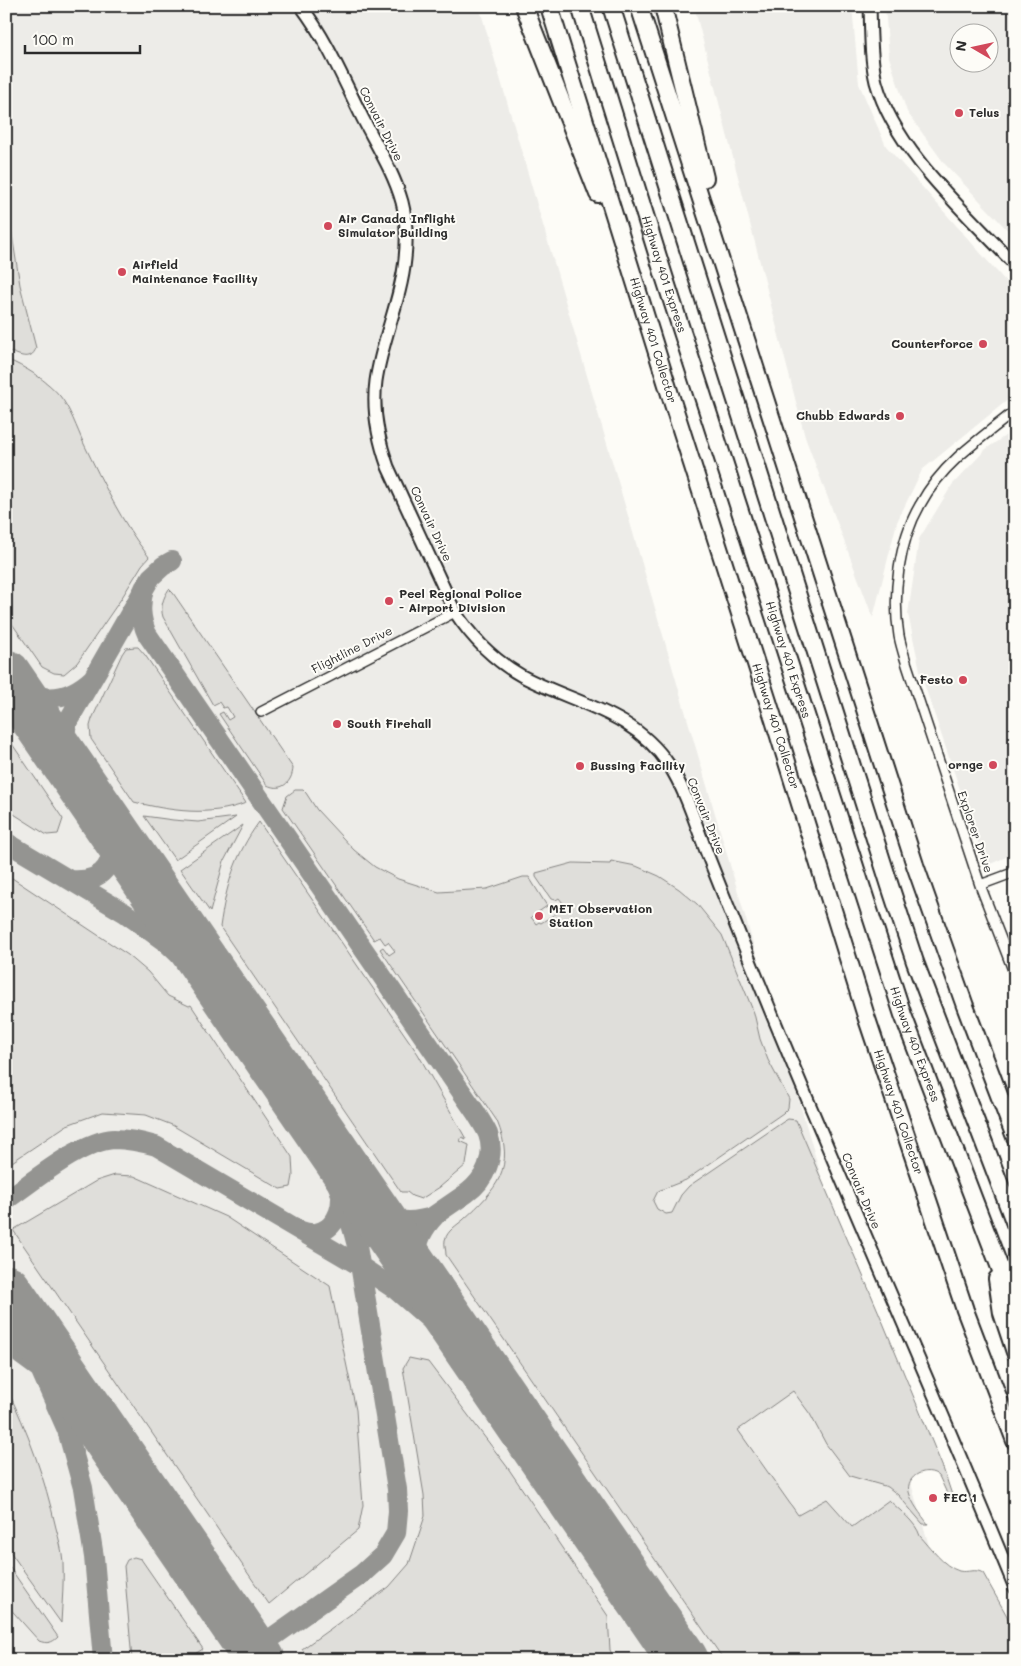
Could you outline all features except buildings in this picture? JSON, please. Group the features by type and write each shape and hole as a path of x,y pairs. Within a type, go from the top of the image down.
{"highway":[{"path":"524,6 642,303"},
{"name":"Highway 401 Collector","path":"549,6 866,1016 965,1310 1015,1441"},
{"name":"Highway 401 Express","path":"580,6 664,276 897,996 991,1248 1015,1307"},
{"path":"611,6 893,896 918,971 1015,1224"},
{"path":"639,6 915,865 965,1006 1015,1137"},
{"path":"663,6 701,162 721,259"},
{"path":"991,1248 1002,1313 1015,1352"}],"street":[{"name":"Convair Drive","path":"301,6 330,54 394,180 402,203 407,236 405,260 379,368 375,397 376,422 388,467 456,612 461,621 488,651 504,665 522,676 626,722 646,738 670,767 687,799 730,912 777,1026 877,1264 930,1383 1015,1588"},
{"path":"870,6 872,62 876,82 890,118 899,134 932,176 1015,265"},
{"name":"Explorer Drive","path":"1015,411 957,458 919,505 908,532 901,559 897,580 896,606 899,635 907,665 980,885 1015,975"},
{"name":"Flightline Drive","path":"261,712 456,612"},
{"path":"980,885 1015,872"}],"shaded area":[{"path":"6,6 479,6 947,1607 978,1660 6,1660"},
{"path":"694,6 852,6 859,84 886,146 1015,292 1015,394 922,470 897,522 873,618 805,437"},
{"path":"885,6 1015,6 1015,238 944,163 907,112 889,57"},
{"path":"6,212 10,222 20,285 36,348 34,353 27,356 6,350"},
{"path":"6,359 28,370 42,380 55,390 64,401 91,459 114,502 130,530 149,557 77,663 64,674 54,673 42,667 6,615"},
{"path":"1015,429 1015,853 986,866 921,675 908,614 919,539 952,485 986,449"},
{"path":"169,589 293,768 290,778 285,785 272,787 267,785 219,714 223,712 228,720 233,717 227,707 223,708 219,702 213,705 163,617 163,603"},
{"path":"138,647 246,803 218,810 190,811 134,802 91,739 90,726 122,654 126,648"},
{"path":"6,735 63,819 58,834 47,835 6,809"},
{"path":"295,790 303,790 306,793 317,810 354,850 375,867 398,879 439,892 487,889 523,877 529,877 547,906 531,917 536,924 541,923 566,907 559,898 556,900 551,899 536,877 536,873 573,863 610,864 611,861 636,866 659,876 697,904 722,935 754,1013 760,1039 768,1060 789,1099 788,1108 686,1180 658,1191 653,1201 657,1209 666,1214 672,1213 681,1195 689,1186 783,1122 788,1119 796,1120 879,1313 943,1468 952,1495 950,1500 939,1476 934,1473 923,1472 910,1481 910,1496 914,1505 928,1524 923,1524 898,1495 888,1487 850,1476 826,1444 810,1414 793,1391 738,1430 798,1515 827,1499 852,1527 889,1500 911,1521 920,1536 938,1556 953,1569 983,1573 1007,1616 1015,1639 1015,1660 724,1660 446,1255 445,1242 448,1234 485,1198 500,1176 504,1165 504,1152 497,1121 380,949 383,947 389,955 395,951 388,942 385,944 380,937 374,940 283,808 287,796"},
{"path":"144,816 198,822 236,817 175,860"},
{"path":"259,822 418,1054 466,1139 462,1137 460,1141 469,1145 466,1165 440,1187 421,1199 407,1192 401,1192 220,927 225,898 233,872 244,847"},
{"path":"243,825 224,861 210,912 180,869"},
{"path":"6,874 128,955 148,972 168,996 189,1006 191,1005 292,1157 293,1176 291,1187 280,1189 172,1125 146,1115 103,1112 67,1125 6,1166"},
{"path":"115,1175 134,1176 226,1217 330,1286 356,1410 363,1505 358,1530 269,1604 13,1230 96,1181"},
{"path":"409,1358 428,1362 508,1468 608,1616 610,1650 615,1660 310,1660 302,1649 389,1587 409,1564 425,1516 424,1495 403,1368"},
{"path":"6,1387 22,1421 47,1491 60,1545 63,1558 61,1623 6,1546"},
{"path":"134,1557 141,1559 203,1649 185,1660 132,1660 124,1566 127,1560"},
{"path":"6,1562 58,1637 54,1641 47,1643 39,1641 6,1604"}],"taxiway":[{"path":"93,678 151,577 172,561"},
{"path":"144,588 141,611 147,634 476,1113 488,1134 491,1151 490,1159 484,1174 473,1188 384,1250"},
{"path":"6,671 15,682 26,690 36,695 48,697 59,697 71,693 93,678 68,721 65,733 65,748 72,768 112,826"},
{"path":"70,880 93,878 106,867 110,859 111,850 110,827"},
{"path":"6,842 125,913 168,944 234,1007"},
{"path":"240,1660 362,1574 383,1555 396,1533 397,1489 357,1246 342,1196 310,1117"},
{"path":"6,1200 58,1163 101,1141 114,1139 156,1146 360,1266 396,1290 435,1324 513,1411"},
{"path":"329,1143 370,1201 384,1214 392,1218 408,1221 435,1216 420,1238 417,1249 420,1269 431,1290 465,1340"},
{"path":"301,1231 318,1233 331,1225 339,1212 341,1195"},
{"path":"6,1304 40,1369 67,1430 83,1488 94,1557 103,1660"},
{"path":"6,1344 40,1369 73,1398 125,1462"},
{"path":"606,1548 644,1621 661,1660"}],"runway":[{"path":"6,675 683,1660"},
{"path":"6,1290 260,1660"}],"place":[{"name":"Telus","path":"959,113"},
{"name":"Air Canada Inflight Simulator Building","path":"328,226"},
{"name":"Airfield Maintenance Facility","path":"122,272"},
{"name":"Counterforce","path":"983,344"},
{"name":"Chubb Edwards","path":"900,416"},
{"name":"Peel Regional Police - Airport Division","path":"389,601"},
{"name":"Festo","path":"963,680"},
{"name":"South Firehall","path":"337,724"},
{"name":"ornge","path":"993,765"},
{"name":"Bussing Facility","path":"580,766"},
{"name":"MET Observation Station","path":"539,916"},
{"name":"FEC 1","path":"933,1498"}]}
